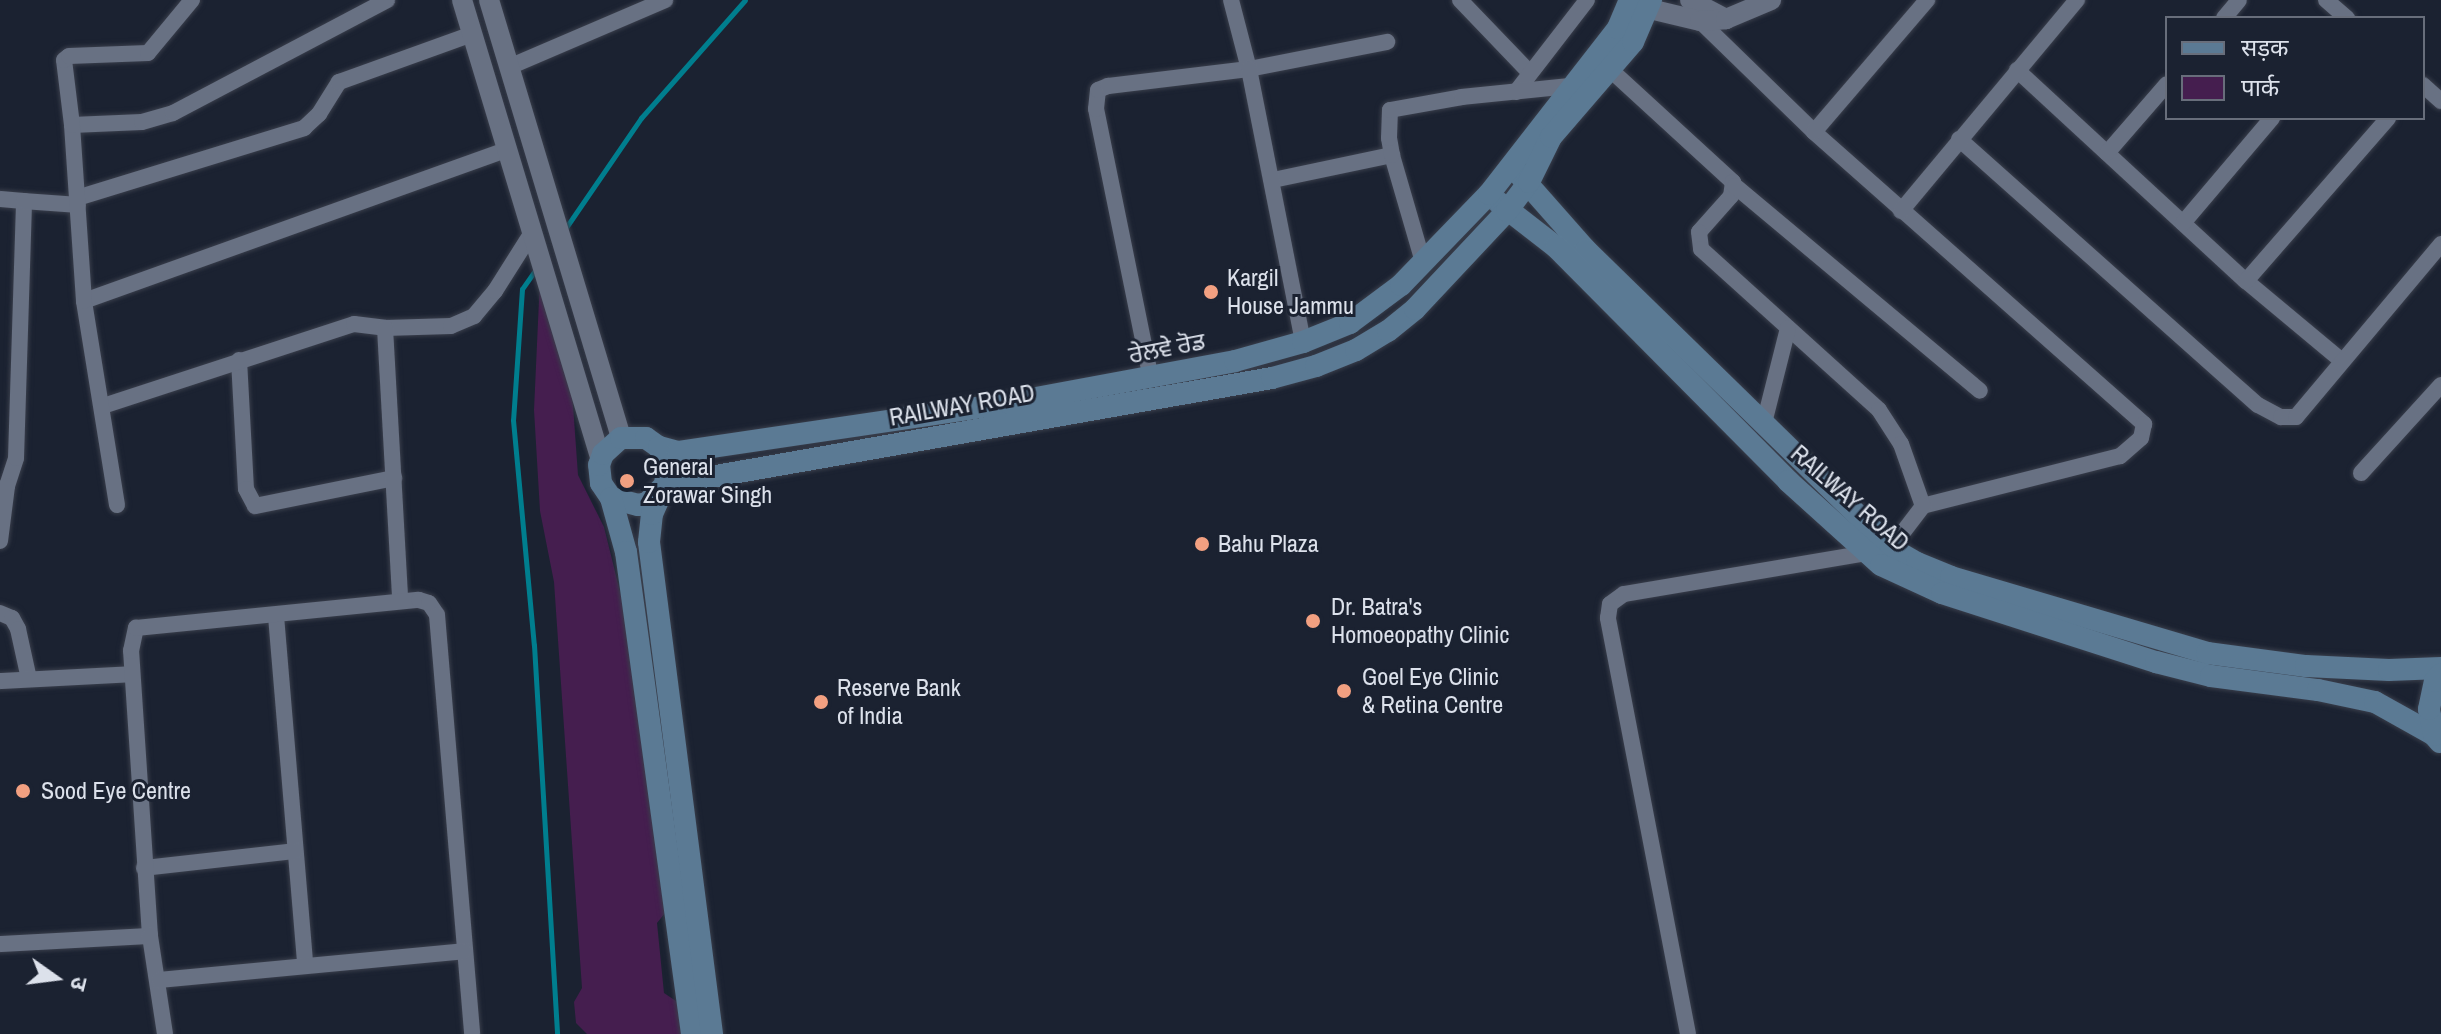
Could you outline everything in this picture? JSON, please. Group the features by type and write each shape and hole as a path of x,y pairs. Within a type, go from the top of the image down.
{"main road":[{"name":"RAILWAY ROAD","path":"665,485 1272,378 1316,366 1356,350 1397,324 1507,211 1529,182 1551,137 1602,62 1633,42 1640,3"},
{"name":"ਰੇਲਵੇ ਰੋਡ","path":"659,447 678,452 1151,379 1303,342 1350,323 1401,285 1489,194 1571,86 1602,62"},
{"path":"1511,166 1529,182 1586,250 1891,548 1951,577 2207,653 2306,666 2389,670 2441,668"},
{"name":"RAILWAY ROAD","path":"1489,194 1556,247 1777,470 1866,553 1890,570 1942,593 2156,662 2211,676 2318,690 2375,702 2438,739"},
{"path":"692,1034 626,552 611,498 601,483 601,460 612,443 621,438 646,438 659,447 667,463 665,485 652,514 649,542 712,1034"},
{"path":"611,498 638,505 647,503 665,485"},
{"path":"2438,739 2429,709 2435,681 2441,674"}],"street":[{"path":"117,505 84,301 72,125 64,60 69,56 148,53 192,0"},
{"path":"72,125 142,122 173,113 387,0"},
{"path":"462,0 601,460"},
{"path":"489,0 621,438"},
{"path":"509,67 665,0"},
{"path":"1231,0 1273,180 1303,342"},
{"path":"1460,0 1530,73"},
{"path":"1516,92 1587,0"},
{"path":"1690,0 1726,19"},
{"path":"1640,3 1700,21 1726,19 1771,0"},
{"path":"1814,132 1927,0"},
{"path":"1901,211 2077,0"},
{"path":"2226,16 2239,0"},
{"path":"2326,0 2345,16"},
{"path":"1700,21 1814,132 2140,417 2145,428 2135,446 2120,456 1923,506 1891,548"},
{"path":"0,199 78,202 304,128 319,114 339,82 472,34"},
{"path":"1151,379 1095,98 1098,90 1108,86 1249,69 1387,42"},
{"path":"1602,62 1735,186 1980,391"},
{"path":"2017,70 2246,281 2342,361"},
{"path":"1423,262 1392,155 1388,119 1394,107 1571,86"},
{"path":"2107,153 2165,86"},
{"path":"2425,87 2441,101"},
{"path":"2183,223 2270,120"},
{"path":"2246,281 2386,120"},
{"path":"1959,139 2271,413 2296,417 2441,244"},
{"path":"84,301 506,150"},
{"path":"1273,180 1392,155"},
{"path":"1735,186 1731,196 1699,232 1698,243 1879,410 1901,444 1923,506"},
{"path":"0,541 3,488 16,458 24,201"},
{"path":"103,406 354,324 385,328 451,326 474,316 533,239"},
{"path":"385,328 400,600"},
{"path":"1764,423 1788,328"},
{"path":"239,360 246,489 255,506 394,478"},
{"path":"2361,473 2441,385"},
{"path":"1688,1034 1608,618 1610,604 1624,594 1866,553"},
{"path":"165,1034 150,936 144,868 132,636 143,625 276,616 400,600 429,603 437,615 472,1034"},
{"path":"0,613 12,618 18,629 29,679"},
{"path":"276,616 305,964"},
{"path":"0,681 132,674"},
{"path":"144,868 295,851"},
{"path":"0,944 150,936"},
{"path":"159,980 464,951"}],"green space":[{"path":"540,278 572,391 578,475 604,527 627,620 669,908 657,923 664,993 682,1005 682,1034 587,1034 576,1023 574,1002 582,988 554,582 540,511 534,410"}],"waterway":[{"path":"565,229 641,118 745,0"},
{"path":"536,269 522,289 513,420 534,645 557,1034"}],"place":[{"name":"Kargil House Jammu","path":"1211,292"},
{"name":"General Zorawar Singh","path":"627,481"},
{"name":"Bahu Plaza","path":"1202,544"},
{"name":"Dr. Batra's Homoeopathy Clinic","path":"1313,621"},
{"name":"Goel Eye Clinic & Retina Centre","path":"1344,691"},
{"name":"Reserve Bank of India","path":"821,702"},
{"name":"Sood Eye Centre","path":"23,791"}]}
